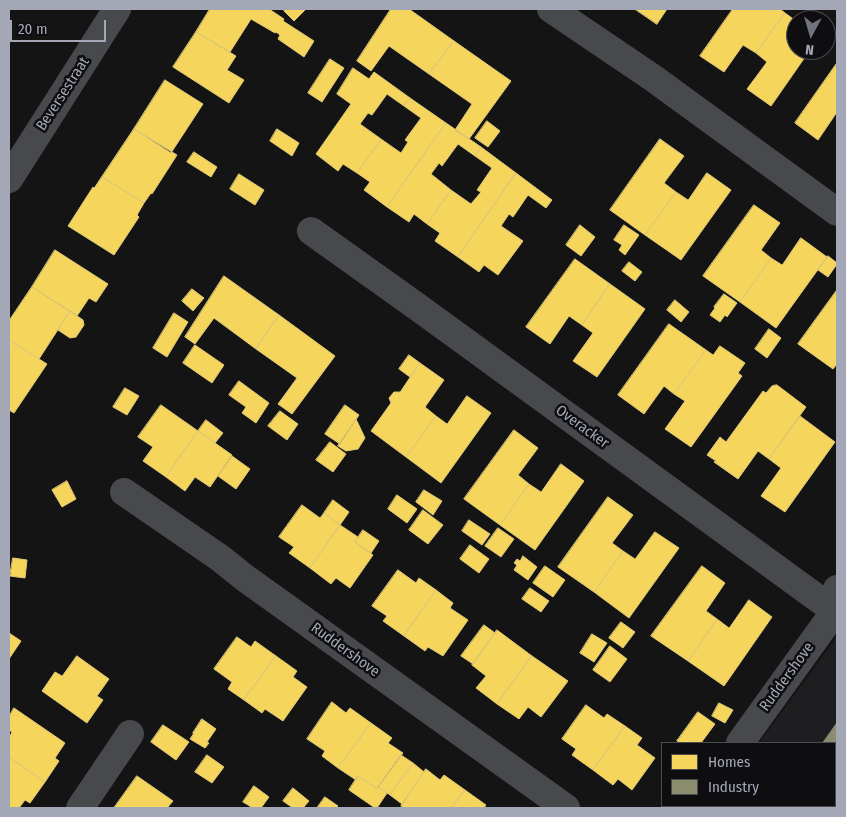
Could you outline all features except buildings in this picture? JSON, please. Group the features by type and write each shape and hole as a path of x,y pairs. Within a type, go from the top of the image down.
{"street":[{"name":"Beversestraat","path":"9,179 118,9"},
{"path":"551,9 653,78 837,212"},
{"name":"Overacker","path":"311,231 836,600"},
{"name":"Ruddershove","path":"124,492 220,558 245,578 566,808"},
{"name":"Ruddershove","path":"741,742 836,600"},
{"path":"80,808 130,734"}],"shaded area":[{"path":"837,637 837,808 712,808 836,807 836,742 760,742"}]}
